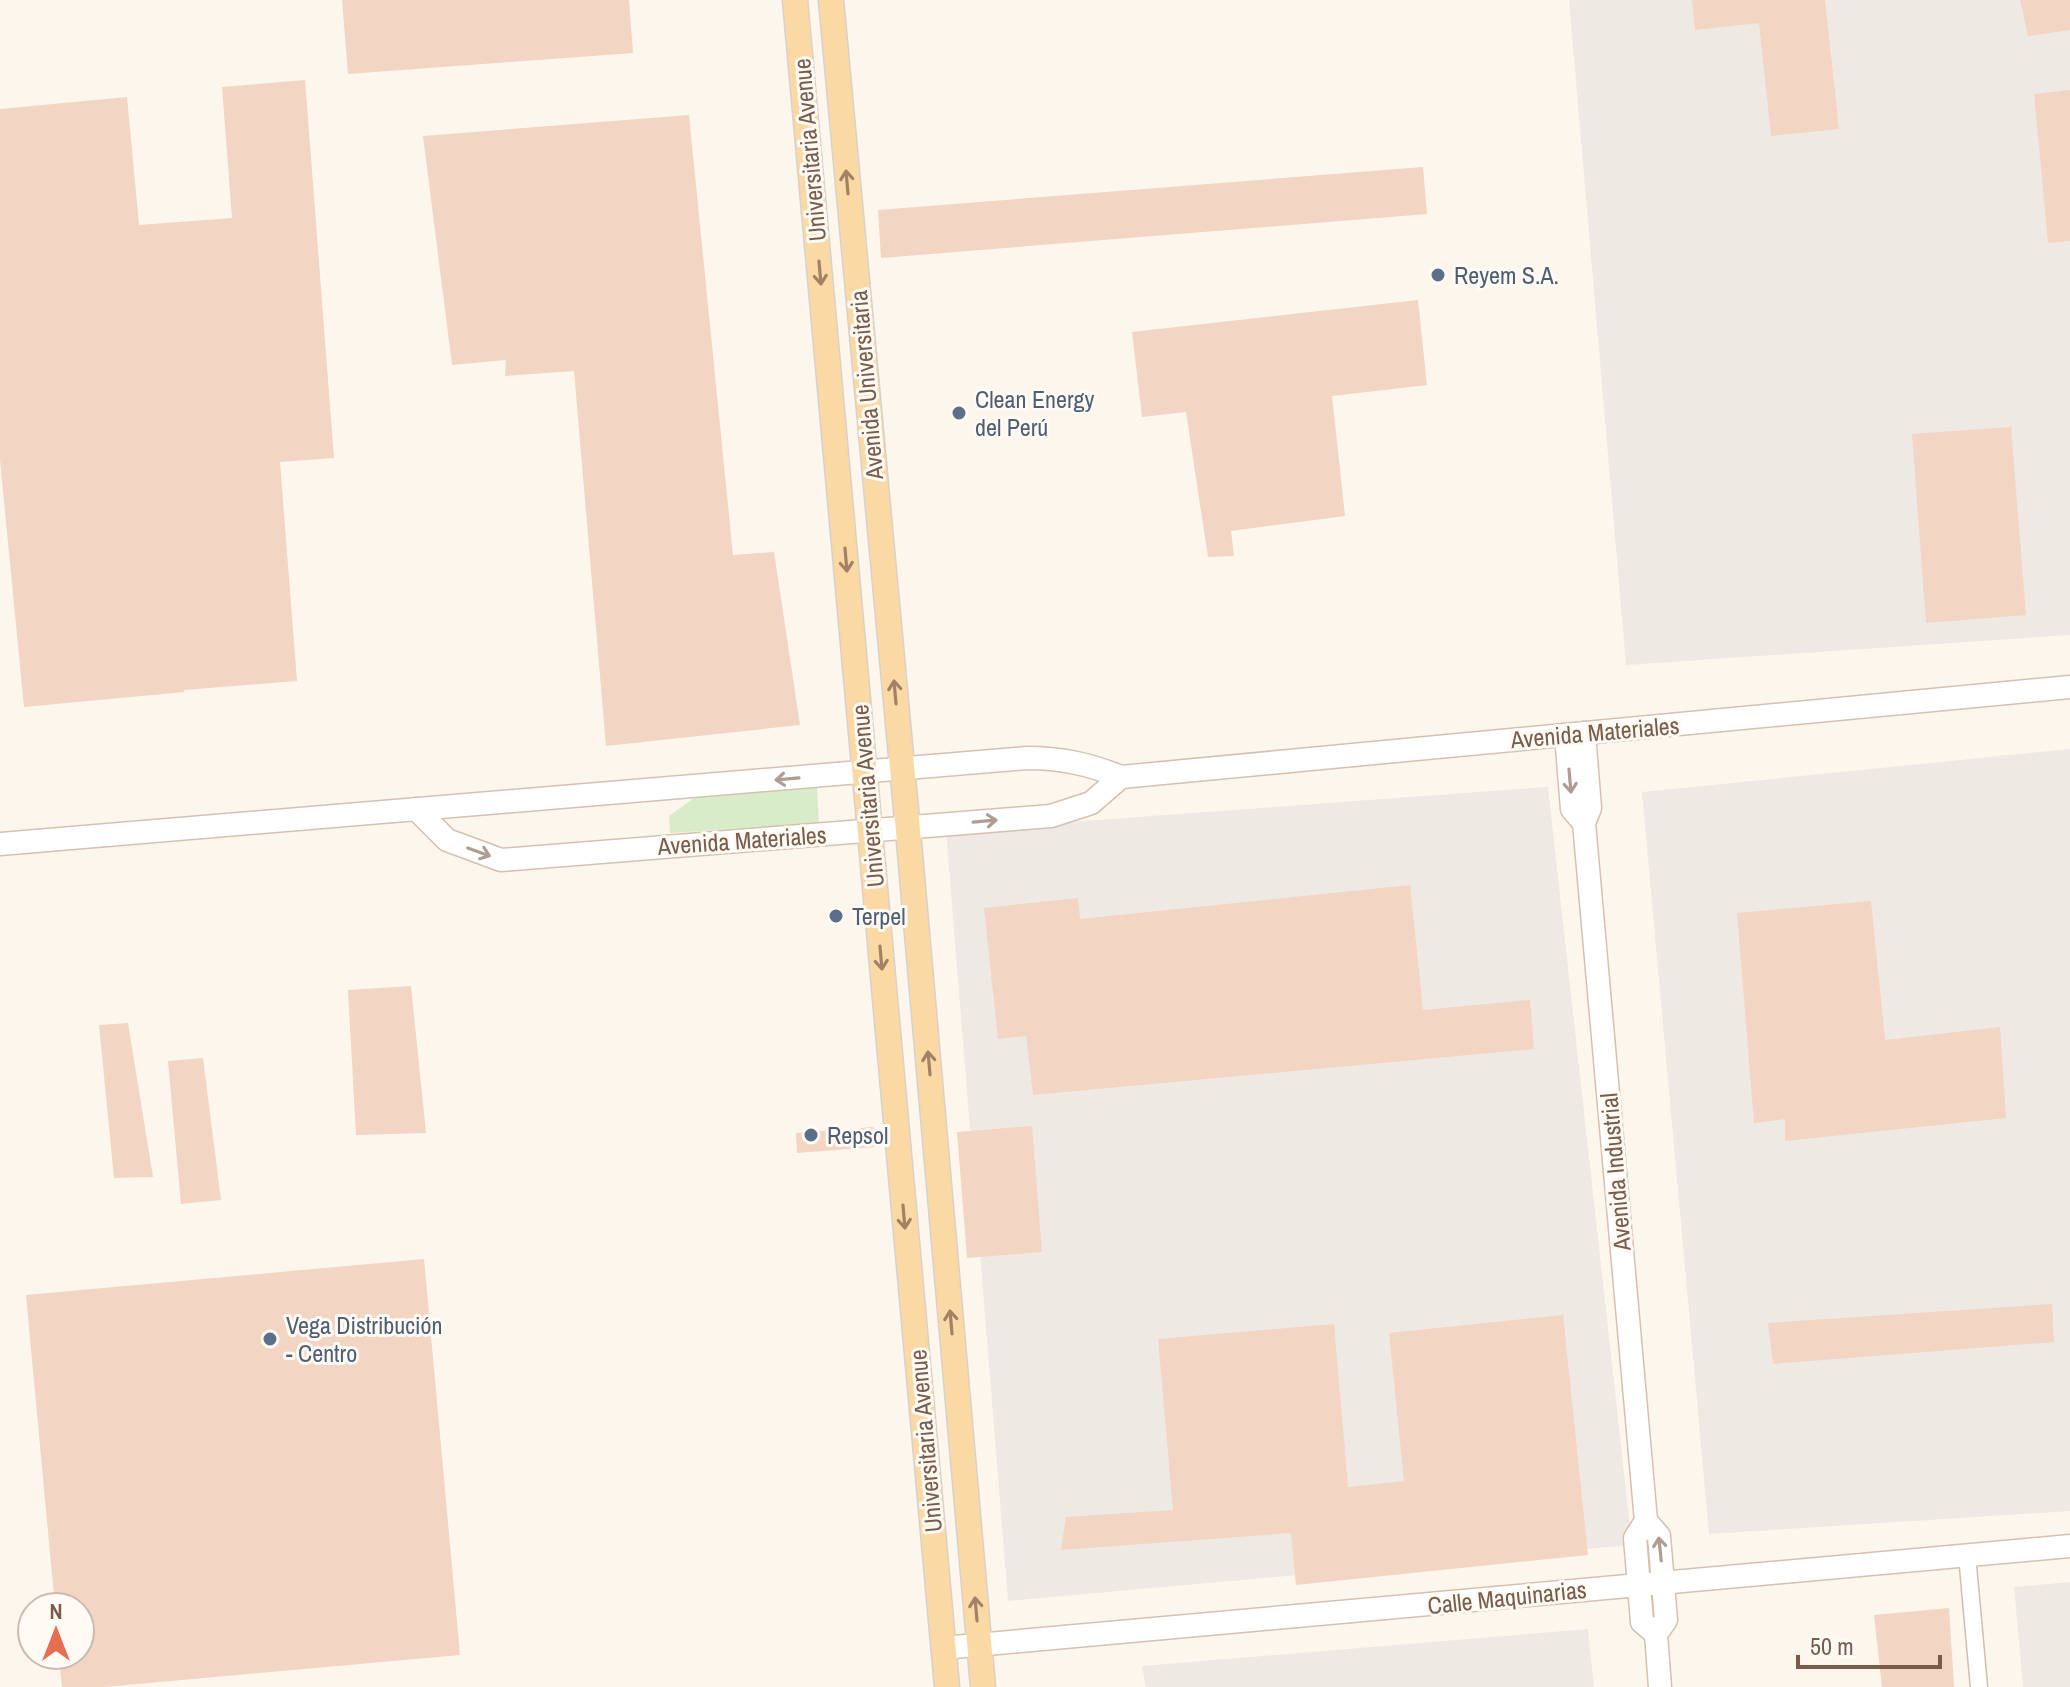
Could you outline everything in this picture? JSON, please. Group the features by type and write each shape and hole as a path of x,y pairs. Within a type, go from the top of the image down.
{"main road":[{"name":"Universitaria Avenue","path":"795,0 947,1687"},
{"name":"Avenida Universitaria","path":"831,0 902,770"},
{"path":"841,500 877,498"},
{"name":"Universitaria Avenue","path":"902,770 983,1687"},
{"path":"917,1360 954,1357"}],"street":[{"name":"Avenida Materiales","path":"0,844 1027,758 1054,758 1121,777 2070,687"},
{"name":"Avenida Industrial","path":"1575,734 1590,808 1584,823 1646,1521 1659,1536 1666,1620 1656,1634 1660,1687"},
{"name":"Avenida Materiales","path":"416,809 447,840 501,860 1051,816 1091,803 1121,777"},
{"name":"Avenida Industrial","path":"1646,1521 1635,1538 1642,1622 1656,1634"},
{"name":"Calle Maquinarias","path":"943,1648 2070,1546"},
{"path":"1967,1555 1979,1687"}],"shaded area":[{"path":"1569,0 2070,0 2070,635 1626,665"},
{"path":"2070,749 2070,1511 1709,1534 1642,792"},
{"path":"1548,787 1632,1545 1008,1601 946,831"},
{"path":"2070,1582 2070,1687 2023,1687 2014,1587"},
{"path":"1588,1629 1594,1687 1146,1687 1142,1666"}],"green space":[{"path":"817,787 819,824 670,833 669,816 694,798"}],"building":[{"path":"342,0 629,0 633,53 348,74"},
{"path":"1692,0 1825,0 1839,129 1771,136 1759,23 1695,30"},
{"path":"2020,0 2070,0 2070,30 2028,36"},
{"path":"305,80 334,458 280,462 297,681 24,707 0,460 0,109 127,97 139,225 232,218 222,87"},
{"path":"2070,90 2070,241 2048,243 2034,94"},
{"path":"689,115 733,555 774,552 800,725 606,746 574,371 505,376 506,360 452,365 423,136"},
{"path":"1423,167 1427,214 881,258 878,210"},
{"path":"1418,300 1427,385 1332,396 1345,516 1231,531 1234,556 1208,557 1186,412 1142,417 1132,332"},
{"path":"2011,427 2026,615 1926,623 1912,434"},
{"path":"1410,885 1423,1010 1530,1000 1534,1049 1033,1095 1026,1036 998,1039 984,908 1078,898 1080,919"},
{"path":"1871,901 1885,1040 2000,1027 2006,1118 1785,1141 1785,1119 1754,1123 1737,913"},
{"path":"411,986 426,1133 356,1135 348,990"},
{"path":"128,1023 153,1177 114,1178 99,1025"},
{"path":"203,1058 221,1200 181,1204 168,1061"},
{"path":"1032,1126 1042,1252 967,1258 957,1132"},
{"path":"873,1127 874,1147 797,1153 796,1133"},
{"path":"424,1259 460,1655 104,1687 62,1687 60,1671 96,1671 96,1591 54,1591 26,1295"},
{"path":"2052,1304 2054,1342 1773,1364 1768,1323"},
{"path":"1563,1315 1588,1555 1296,1585 1291,1533 1061,1550 1066,1517 1173,1510 1158,1339 1334,1324 1348,1487 1404,1481 1389,1333"},
{"path":"1949,1608 1954,1687 1882,1687 1874,1615"}],"place":[{"name":"Reyem S.A.","path":"1438,275"},
{"name":"Clean Energy del Perú","path":"959,413"},
{"name":"Terpel","path":"836,916"},
{"name":"Repsol","path":"811,1135"},
{"name":"Vega Distribución - Centro","path":"270,1339"}]}
